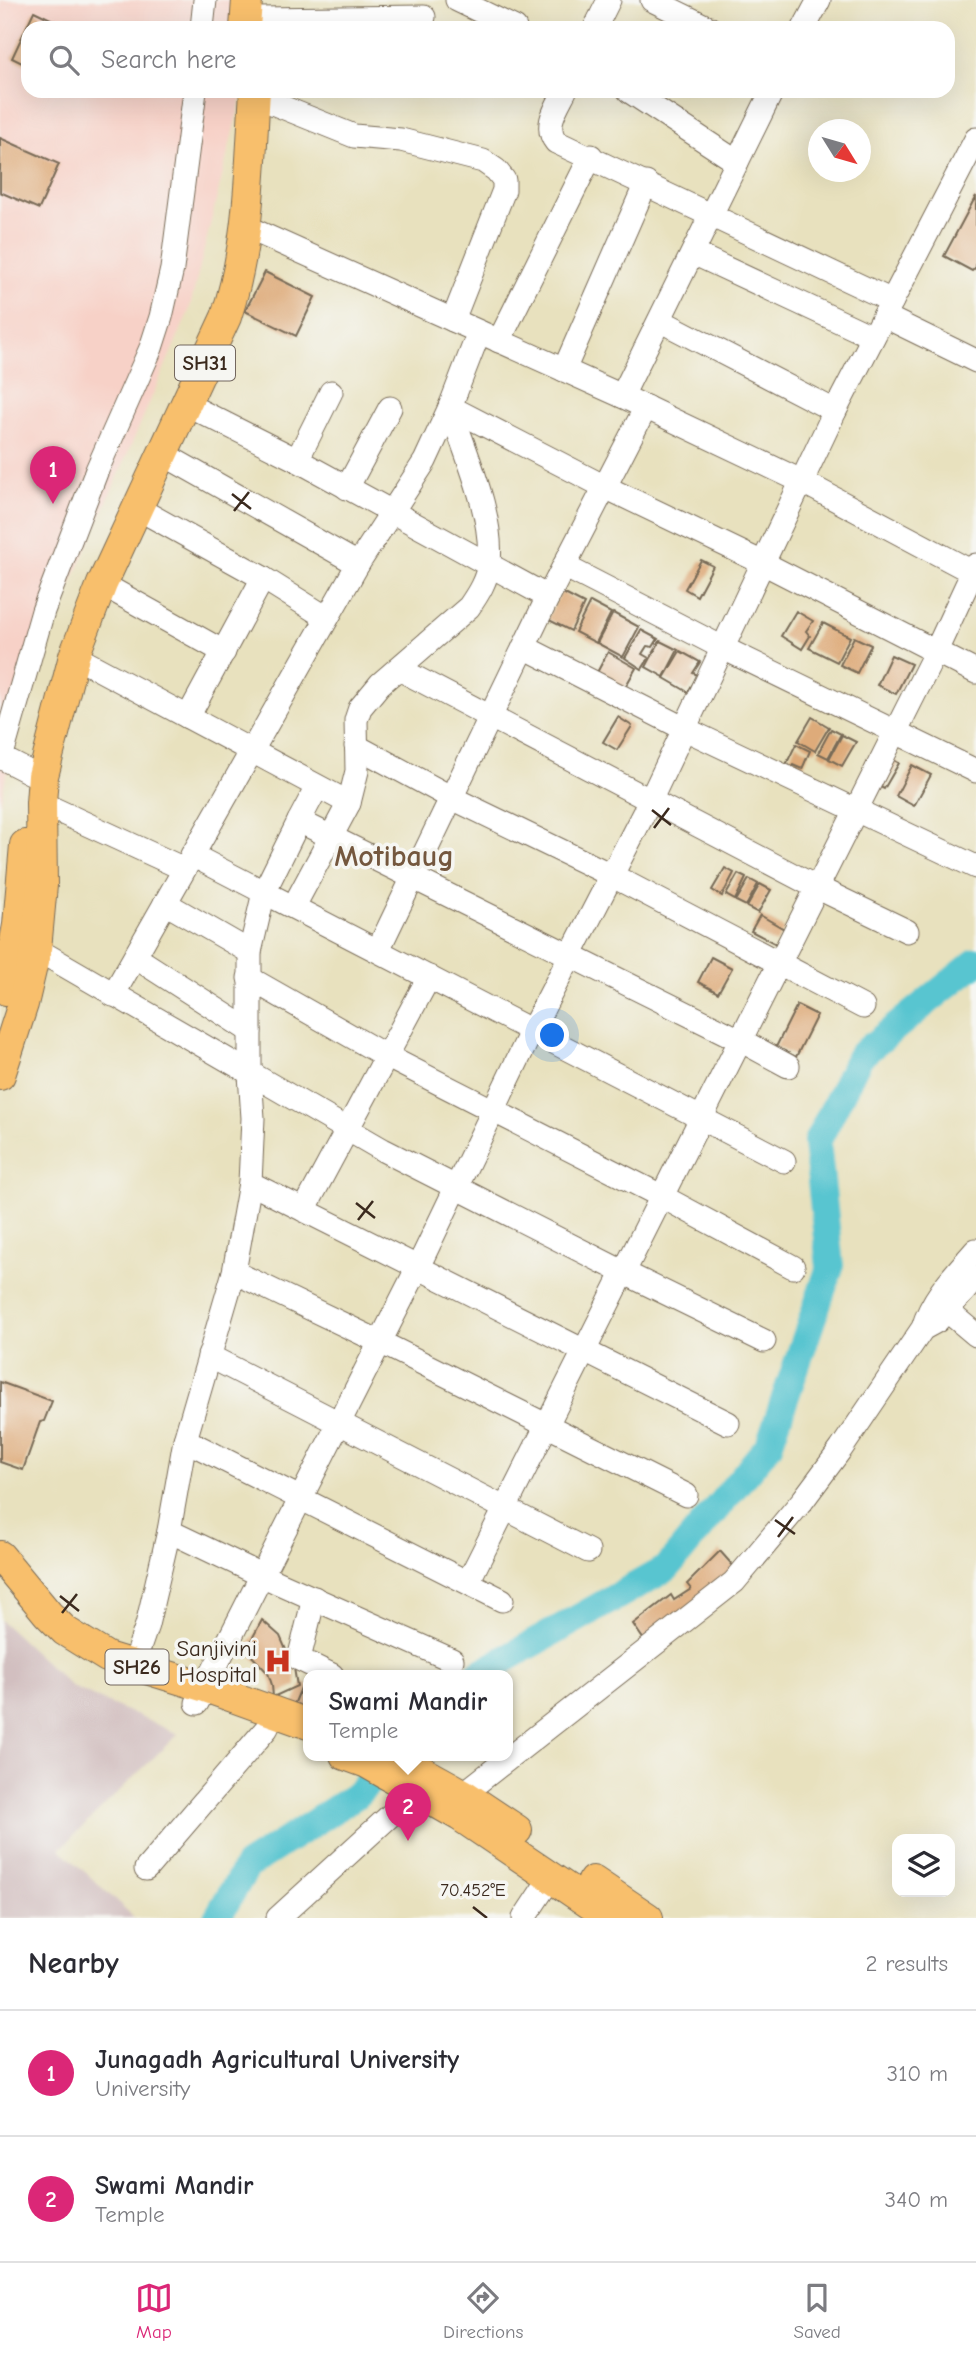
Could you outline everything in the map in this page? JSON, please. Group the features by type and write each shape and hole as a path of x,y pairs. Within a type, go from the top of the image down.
{"main road":[{"path":"0,1021 18,925 32,773 47,706 86,594 208,332 224,289 249,98"},
{"name":"SH31","path":"0,1075 23,1004 36,949 42,885 43,776 74,656 102,584 229,308 241,264 246,227 250,98"},
{"name":"SH26","path":"0,1556 65,1631 113,1665"},
{"name":"SH26","path":"0,1584 37,1629 54,1645 201,1695 303,1723"},
{"name":"SH26","path":"201,1695 267,1727 303,1740"},
{"path":"374,1761 419,1781 463,1794 648,1918"},
{"path":"419,1781 611,1918"}],"street":[{"path":"203,21 205,0"},
{"path":"457,0 500,21"},
{"path":"599,21 609,0"},
{"path":"652,0 695,21"},
{"path":"808,21 819,0"},
{"path":"255,15 425,15"},
{"path":"32,773 0,758 43,611 97,470 151,348 161,317 172,269 194,98"},
{"path":"262,98 354,136 401,140 483,160 496,170 503,180 504,190 453,320"},
{"path":"562,98 550,127 556,142 711,215 888,308 976,361"},
{"path":"640,98 737,162"},
{"path":"622,396 769,98"},
{"path":"201,1695 418,1267 532,1030 650,801 835,411 888,308 971,162 976,139"},
{"path":"113,995 358,564 425,461 450,407 590,156"},
{"path":"564,370 646,183"},
{"path":"246,227 646,407 801,481 975,571 468,1582"},
{"path":"693,253 873,337"},
{"path":"661,321 835,411"},
{"path":"297,460 331,392"},
{"path":"186,404 297,460 548,597"},
{"path":"450,407 604,487 763,563 976,672"},
{"path":"294,906 349,803 357,771 356,720 360,708 380,684 469,607 480,591 489,564 487,526 470,464 450,407"},
{"path":"378,950 489,716 646,407"},
{"path":"347,488 390,408"},
{"path":"163,454 358,564"},
{"path":"137,508 263,578 327,618"},
{"path":"564,566 723,648 976,771"},
{"path":"188,717 263,578"},
{"path":"102,584 224,652"},
{"path":"524,647 685,729 976,867"},
{"path":"74,656 349,803"},
{"path":"398,669 816,887 907,931"},
{"path":"356,746 863,1007"},
{"path":"113,1665 147,1625 169,1531 185,1440 234,1272 250,1183 253,1118 250,1075 250,952 264,892 317,787"},
{"path":"41,803 294,906 784,1161"},
{"path":"299,821 788,1066"},
{"path":"165,903 250,952"},
{"path":"36,949 345,1130 764,1341"},
{"path":"135,957 250,1031"},
{"path":"304,1210 429,977"},
{"path":"249,978 386,1056 662,1196 793,1268"},
{"path":"250,1183 728,1423"},
{"path":"513,1755 734,1582 803,1500 841,1449 923,1328 937,1321 946,1284 976,1250"},
{"path":"234,1272 687,1495"},
{"path":"942,1306 976,1278"},
{"path":"942,1306 976,1335"},
{"path":"209,1356 588,1551"},
{"path":"185,1440 502,1600"},
{"path":"169,1531 452,1660"},
{"path":"314,1598 299,1659 322,1670"},
{"path":"146,1869 267,1727"},
{"path":"463,1794 505,1761"},
{"path":"278,1918 419,1781"},
{"path":"524,1918 551,1877"}],"shaded area":[{"path":"0,0 257,0 258,21 21,21 21,98 241,98 189,311 23,696 0,804"},
{"path":"0,1620 72,1687 178,1734 60,1849 135,1918 0,1918"}],"building":[{"path":"34,11 55,21 29,21"},
{"path":"21,39 21,62 12,58"},
{"path":"0,138 59,164 39,209 0,192"},
{"path":"976,196 976,267 972,271 944,256"},
{"path":"265,272 315,297 296,336 245,311"},
{"path":"701,560 713,566 697,596 685,589"},
{"path":"561,592 584,604 571,631 547,619"},
{"path":"590,602 611,613 596,643 575,632"},
{"path":"796,611 813,621 806,631 810,636 802,649 781,636"},
{"path":"613,613 639,627 623,657 597,643"},
{"path":"823,623 850,637 837,662 809,648"},
{"path":"641,630 658,639 653,647 647,646 642,654 649,658 642,669 625,658"},
{"path":"854,637 871,645 857,673 840,665"},
{"path":"660,641 678,650 664,677 646,667"},
{"path":"680,651 700,662 693,673 698,675 688,692 664,678"},
{"path":"608,652 636,668 620,696 593,680"},
{"path":"891,655 911,664 896,694 877,685"},
{"path":"618,717 632,726 617,750 603,742"},
{"path":"812,717 829,727 815,751 798,741"},
{"path":"831,729 841,734 828,758 818,753"},
{"path":"842,735 856,742 842,766 829,759"},
{"path":"796,744 810,751 802,769 793,765 789,773 783,771"},
{"path":"885,755 899,763 884,789 870,782"},
{"path":"912,765 931,775 914,806 896,796"},
{"path":"725,868 734,873 722,896 712,890"},
{"path":"738,874 746,878 735,900 726,895"},
{"path":"749,879 758,884 746,906 736,901"},
{"path":"760,884 771,890 758,913 747,907"},
{"path":"760,915 784,929 776,944 751,931"},
{"path":"711,957 732,968 718,993 698,982"},
{"path":"797,1005 817,1015 796,1057 776,1047"},
{"path":"0,1382 52,1401 44,1421 40,1422 23,1470 0,1462"},
{"path":"720,1551 735,1568 646,1643 633,1624 671,1595 674,1600 691,1589 687,1584"},
{"path":"262,1620 280,1636 294,1668 297,1686 273,1697 268,1673 246,1650"},
{"path":"303,1683 303,1717 291,1712"}],"waterway":[{"path":"486,1670 667,1568 769,1445 830,1267 817,1142 860,1056 976,962"},
{"path":"217,1918 247,1866 355,1796 390,1761"}],"place":[{"name":"Junagadh Agricultural University","path":"53,504"},
{"name":"Sanjivini Hospital","path":"278,1661"},
{"name":"Swami Mandir","path":"408,1841"}],"district":[{"name":"Motibaug","path":"394,856"}]}
